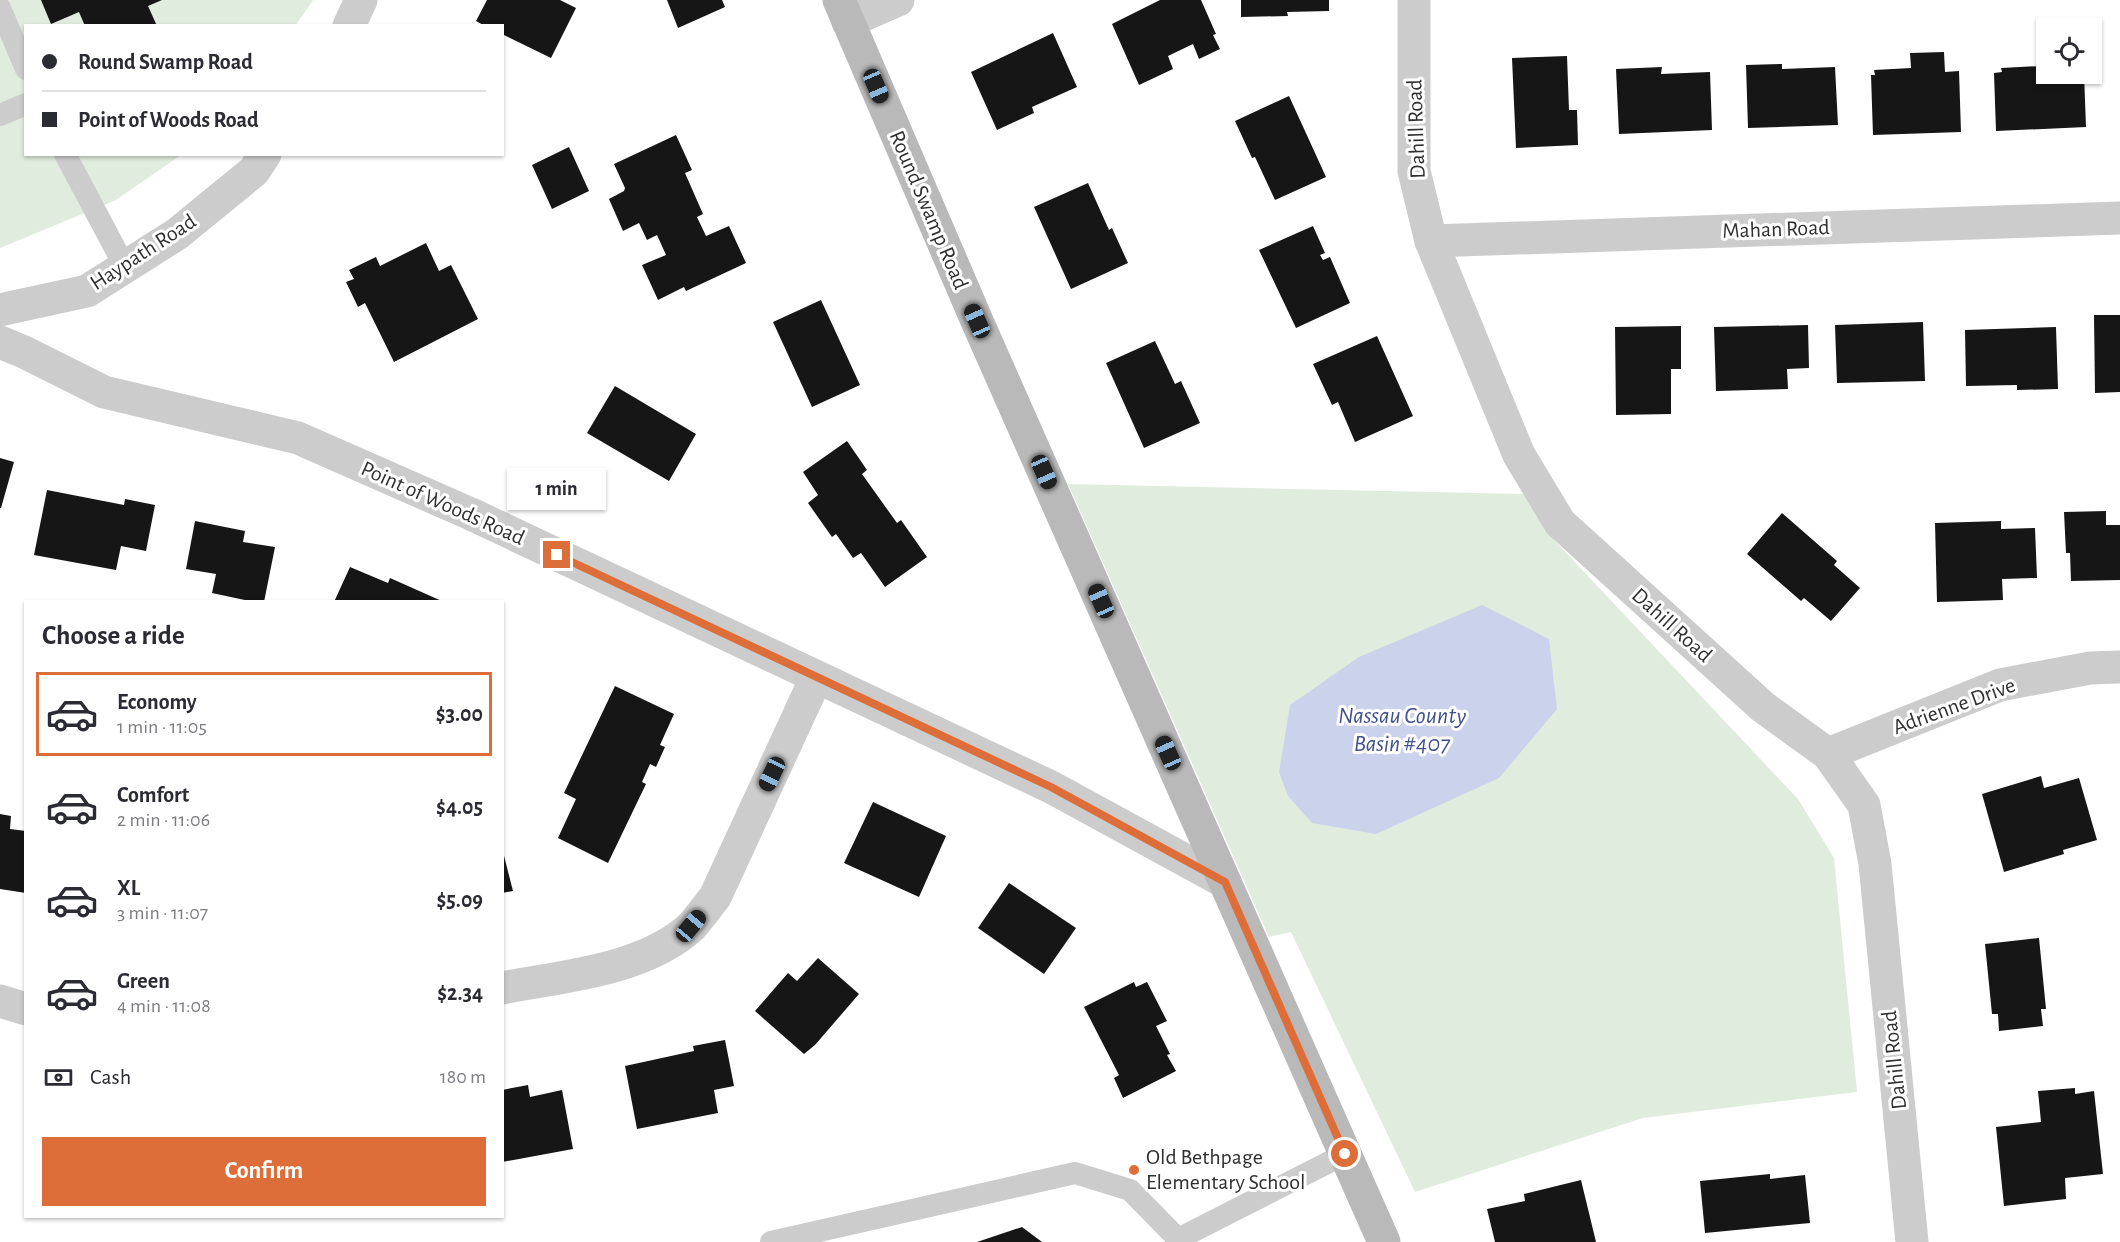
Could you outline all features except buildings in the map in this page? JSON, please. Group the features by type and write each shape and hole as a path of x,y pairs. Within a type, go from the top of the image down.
{"main road":[{"name":"Round Swamp Road","path":"844,11 982,331 1384,1242"}],"street":[{"path":"350,24 361,0"},
{"path":"844,11 898,0"},
{"name":"Dahill Road","path":"1414,0 1414,171 1431,241 1519,455 1560,523 1763,707 1828,754 1864,805 1875,864 1912,1242"},
{"name":"Haypath Road","path":"0,310 87,291 177,234 254,171 264,156"},
{"name":"Mahan Road","path":"1431,241 2120,218"},
{"name":"Point of Woods Road","path":"0,342 104,392 298,438 471,514 1051,787 1225,882"},
{"name":"Adrienne Drive","path":"1828,754 2000,685 2090,668 2120,667"},
{"path":"504,988 626,964 657,950 691,926 715,897 816,678"},
{"path":"0,1001 24,1008"}],"lane":[{"path":"0,8 24,64"},
{"path":"0,115 24,105"},
{"path":"66,156 125,267"},
{"path":"771,1242 1076,1173 1130,1190 1177,1240 1345,1154"}],"green space":[{"path":"0,0 313,0 297,24 24,24 24,156 180,156 116,200 0,248"},
{"path":"1068,484 1524,494 1554,540 1798,799 1834,858 1857,1092 1643,1118 1415,1192 1291,932 1269,937"}],"water":[{"name":"Nassau County Basin #407","path":"1482,605 1549,639 1557,709 1499,778 1376,834 1312,823 1288,796 1279,772 1290,705 1359,657"}],"place":[{"name":"Old Bethpage Elementary School","path":"1134,1170"}],"route":[{"path":"557,555 1051,787 1225,882 1345,1154"}]}
